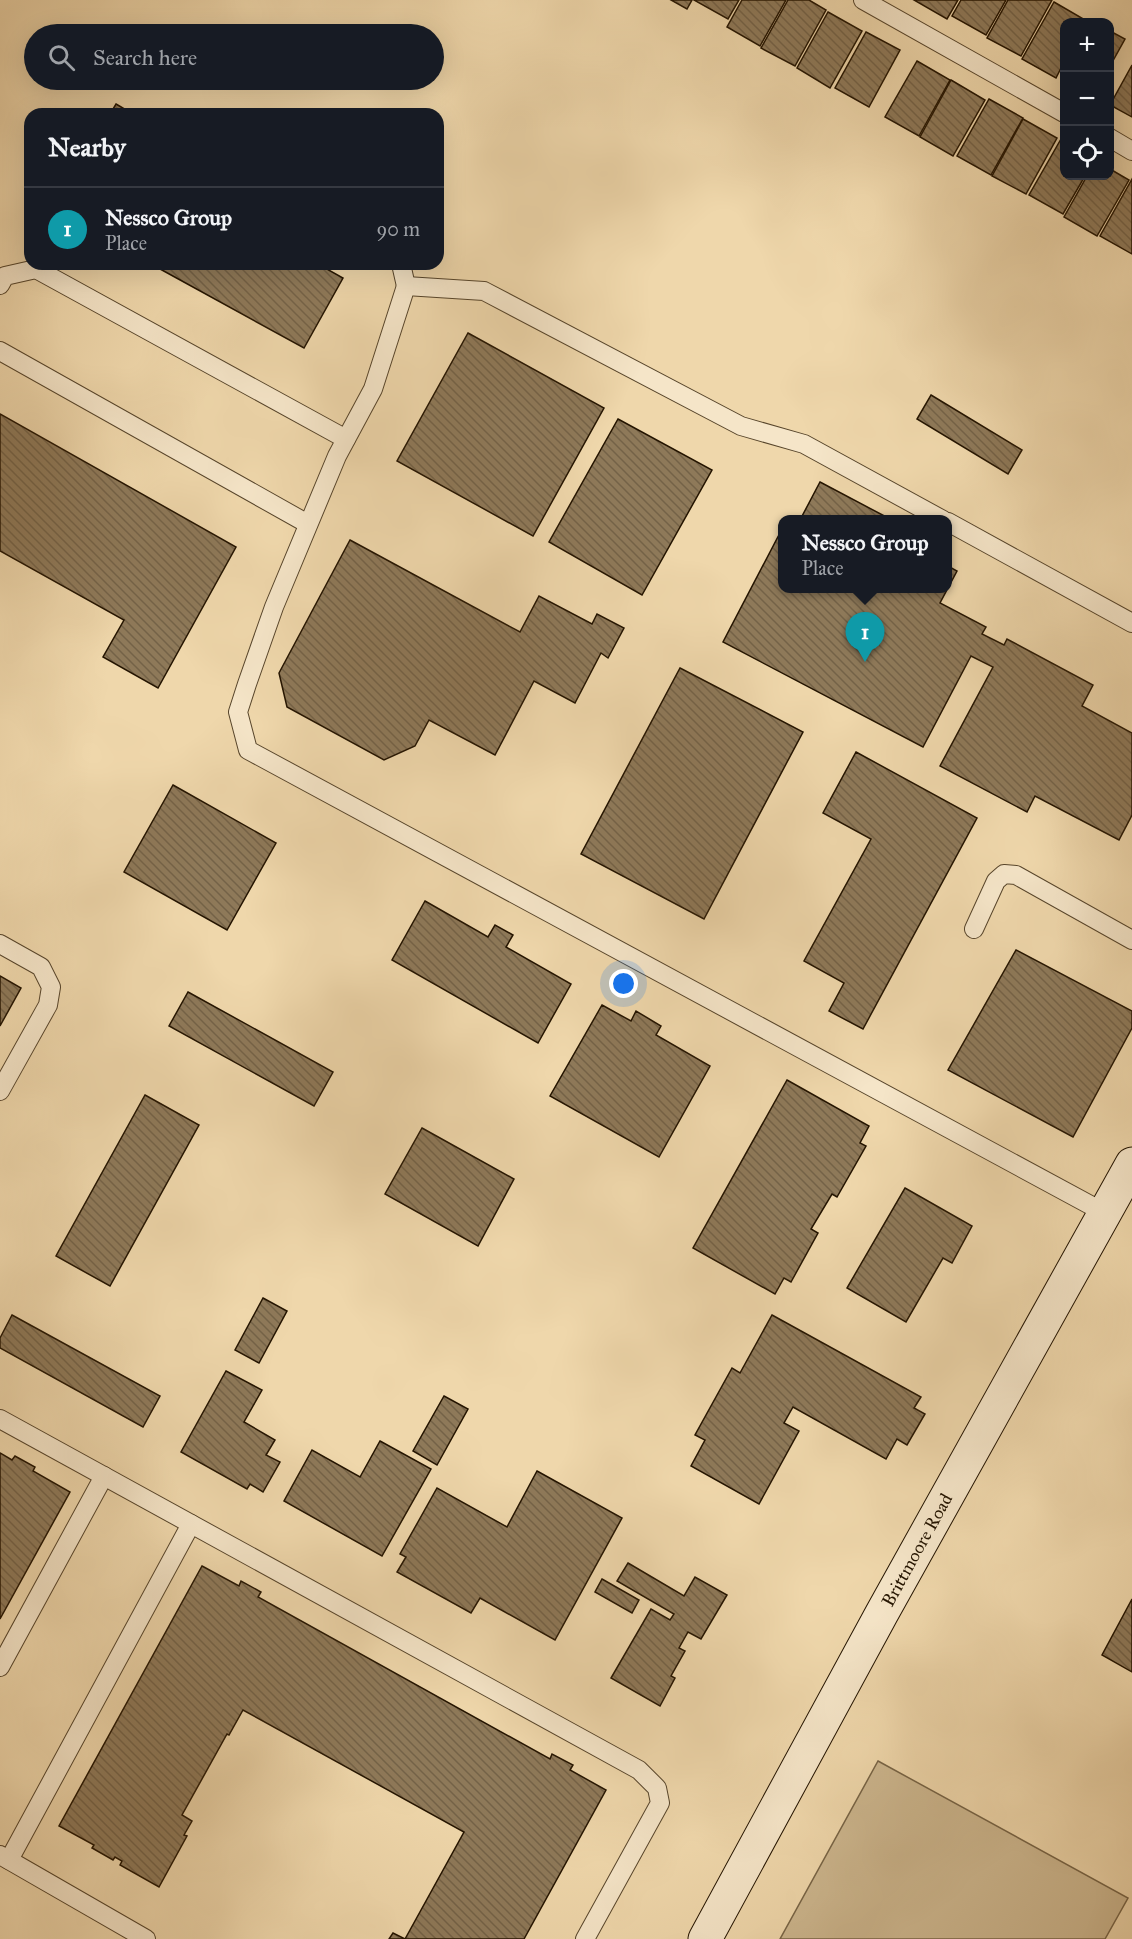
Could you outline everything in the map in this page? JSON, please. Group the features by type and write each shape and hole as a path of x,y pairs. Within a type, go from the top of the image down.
{"main road":[{"name":"Brittmoore Road","path":"705,1939 882,1613 1132,1164"}],"lane":[{"path":"862,0 1060,110"},
{"path":"1114,140 1132,151"},
{"path":"0,285 5,276 32,270"},
{"path":"38,270 346,440"},
{"path":"402,270 406,286 373,389 337,456 308,524 274,607 238,712 248,750 1105,1213"},
{"path":"406,286 484,291 741,426 804,444 936,515"},
{"path":"0,351 308,524"},
{"path":"952,524 1132,623"},
{"path":"974,929 996,881 1004,874 1016,875 1132,940"},
{"path":"0,944 41,967 51,987 48,1005 0,1091"},
{"path":"0,1419 639,1770 657,1788 660,1803 585,1939"},
{"path":"0,1666 104,1476"},
{"path":"146,1939 4,1857 191,1524"}],"shaded area":[{"path":"878,1761 1128,1898 1105,1939 780,1939"}],"building":[{"path":"671,0 692,0 687,9"},
{"path":"694,0 739,0 728,19"},
{"path":"742,0 786,0 760,46 727,27"},
{"path":"788,0 809,0 826,10 795,66 761,48"},
{"path":"914,0 958,0 947,19"},
{"path":"961,0 1006,0 986,35 952,16"},
{"path":"1008,0 1052,0 1021,56 987,38"},
{"path":"1054,2 1082,18 1060,18 1060,70 1056,78 1022,59"},
{"path":"828,12 862,31 830,88 797,68"},
{"path":"866,32 900,50 869,107 835,88"},
{"path":"1114,33 1125,39 1114,59"},
{"path":"917,61 950,80 919,136 885,117"},
{"path":"1132,65 1132,117 1114,107 1114,98"},
{"path":"951,80 985,100 953,156 920,137"},
{"path":"989,99 1023,118 991,175 957,156"},
{"path":"1023,119 1057,138 1026,194 992,176"},
{"path":"1060,141 1060,180 1083,180 1063,214 1029,195"},
{"path":"1114,171 1129,180 1097,236 1064,217 1085,180 1114,180"},
{"path":"1132,179 1132,254 1100,236"},
{"path":"162,270 329,270 343,278 304,348"},
{"path":"468,333 604,408 533,536 397,461"},
{"path":"931,395 1022,450 1008,474 917,419"},
{"path":"0,414 236,547 158,688 103,657 124,620 0,551"},
{"path":"618,419 712,470 642,595 549,542"},
{"path":"820,482 883,515 803,515"},
{"path":"778,537 778,593 945,593 940,603 986,627 982,634 1004,645 1007,639 1093,685 1082,706 1132,733 1132,815 1119,840 1035,796 1027,812 940,766 993,667 971,656 923,747 723,642"},
{"path":"350,540 520,632 539,596 592,624 597,614 624,628 608,658 601,653 575,703 534,681 495,755 429,720 415,746 384,760 287,707 279,673"},
{"path":"952,568 957,571 952,580"},
{"path":"680,668 803,732 704,919 581,854"},
{"path":"856,752 977,818 863,1029 829,1011 844,983 804,961 871,839 823,813"},
{"path":"173,785 276,843 227,930 124,872"},
{"path":"425,901 488,937 495,925 513,935 506,947 571,984 538,1043 392,960"},
{"path":"1016,950 1132,1011 1132,1028 1073,1137 948,1070"},
{"path":"0,976 21,988 0,1026"},
{"path":"188,992 333,1072 314,1106 169,1026"},
{"path":"602,1005 631,1021 636,1011 661,1026 656,1035 710,1066 659,1157 550,1096"},
{"path":"787,1080 869,1126 860,1143 866,1146 837,1197 832,1194 811,1229 818,1233 791,1282 784,1278 775,1294 693,1248"},
{"path":"145,1095 199,1125 110,1286 56,1256"},
{"path":"422,1128 514,1179 478,1246 385,1194"},
{"path":"905,1188 972,1226 952,1263 943,1258 906,1322 847,1288"},
{"path":"263,1298 287,1311 259,1363 235,1350"},
{"path":"12,1315 160,1396 143,1427 0,1348 0,1338"},
{"path":"772,1315 921,1397 914,1408 925,1414 907,1445 897,1439 886,1459 793,1407 784,1423 799,1431 759,1504 691,1466 705,1440 695,1435 732,1368 740,1373"},
{"path":"226,1371 262,1390 244,1422 275,1440 266,1455 280,1462 263,1492 250,1484 247,1489 181,1452"},
{"path":"444,1396 468,1409 437,1465 413,1451"},
{"path":"380,1441 431,1469 382,1556 284,1501 312,1450 360,1477"},
{"path":"0,1453 12,1460 15,1456 35,1467 33,1471 70,1492 0,1619"},
{"path":"537,1471 622,1518 555,1640 480,1598 471,1613 397,1572 406,1557 400,1554 437,1488 507,1527"},
{"path":"628,1563 684,1596 695,1577 727,1595 701,1639 688,1632 679,1648 685,1651 671,1676 675,1678 660,1706 611,1678 651,1609 670,1620 674,1614 617,1581"},
{"path":"202,1566 239,1586 241,1581 261,1592 258,1597 550,1759 552,1754 573,1765 570,1770 606,1790 524,1939 405,1939 464,1832 243,1710 182,1815 192,1821 184,1835 187,1836 159,1887 120,1865 122,1861 115,1857 113,1860 92,1848 94,1845 59,1826"},
{"path":"602,1579 639,1600 632,1613 595,1592"},
{"path":"1132,1599 1132,1672 1102,1655"},
{"path":"393,1933 405,1939 389,1939"}],"place":[{"name":"Nessco Group","path":"865,662"}]}
